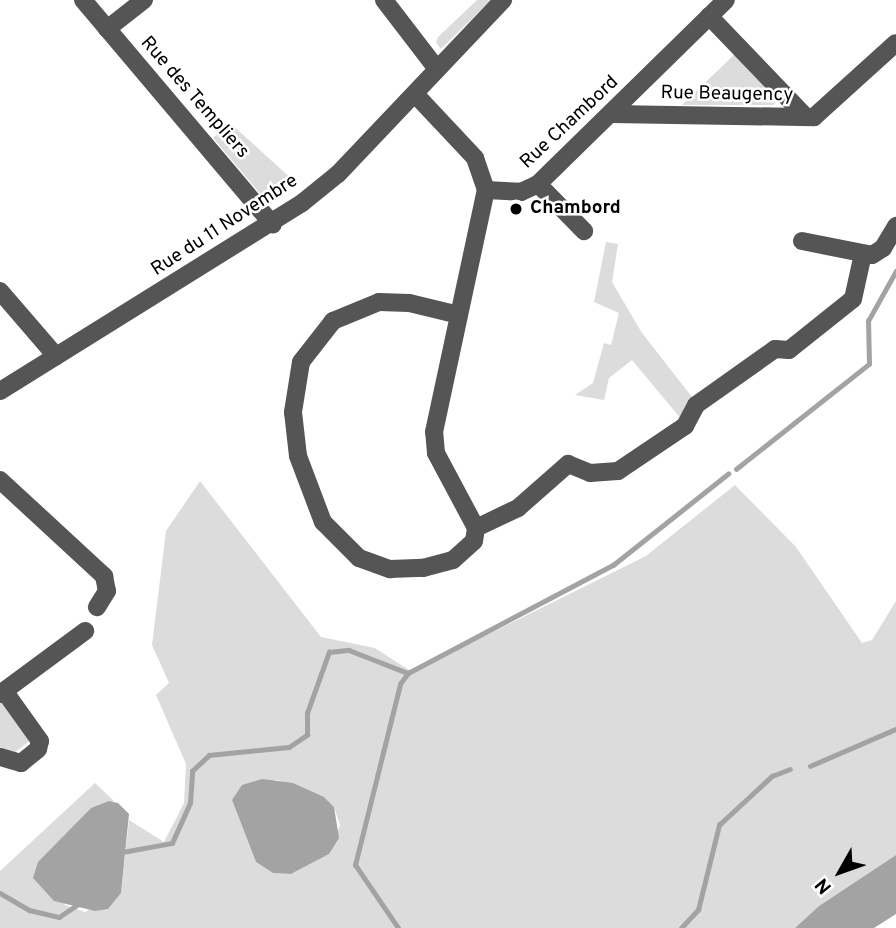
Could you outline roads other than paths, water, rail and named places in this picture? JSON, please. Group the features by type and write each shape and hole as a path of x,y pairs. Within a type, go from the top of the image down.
{"street":[{"name":"Rue des Templiers","path":"83,0 273,225"},
{"path":"107,29 144,0"},
{"path":"384,0 437,69"},
{"name":"Rue du 11 Novembre","path":"0,391 273,225 338,174 503,0"},
{"name":"Rue Chambord","path":"486,190 521,192 538,184 726,0"},
{"path":"709,16 806,117"},
{"name":"Rue Beaugency","path":"612,114 814,117 896,43"},
{"path":"415,94 475,158 486,190 434,432 436,453 476,528 474,541 465,552 423,568 390,569 359,558 323,522 308,489 298,456 293,412 301,362 308,348 347,313 379,302 409,303 458,314"},
{"path":"538,184 584,231"},
{"path":"802,241 863,254 879,253 896,226"},
{"path":"476,528 518,508 568,464 590,473 618,471 685,426 696,405 775,349 789,350 853,299 863,254"},
{"path":"0,291 57,356"},
{"path":"0,481 104,576 107,591 97,607"},
{"path":"0,757 21,763 38,749 40,741 2,693 85,631"}],"waterway":[{"path":"736,469 869,364 868,321 896,271"},
{"path":"398,928 355,865 400,684 408,673 613,565 728,474"},
{"path":"117,853 172,843 190,803 192,771 209,755 289,747 307,735 307,713 329,652 349,650 408,673"},
{"path":"810,766 896,729"},
{"path":"681,928 698,910 719,825 772,776 790,769"},
{"path":"0,893 29,910 59,917 77,905"}],"place":[{"name":"Chambord","path":"516,209"}]}
